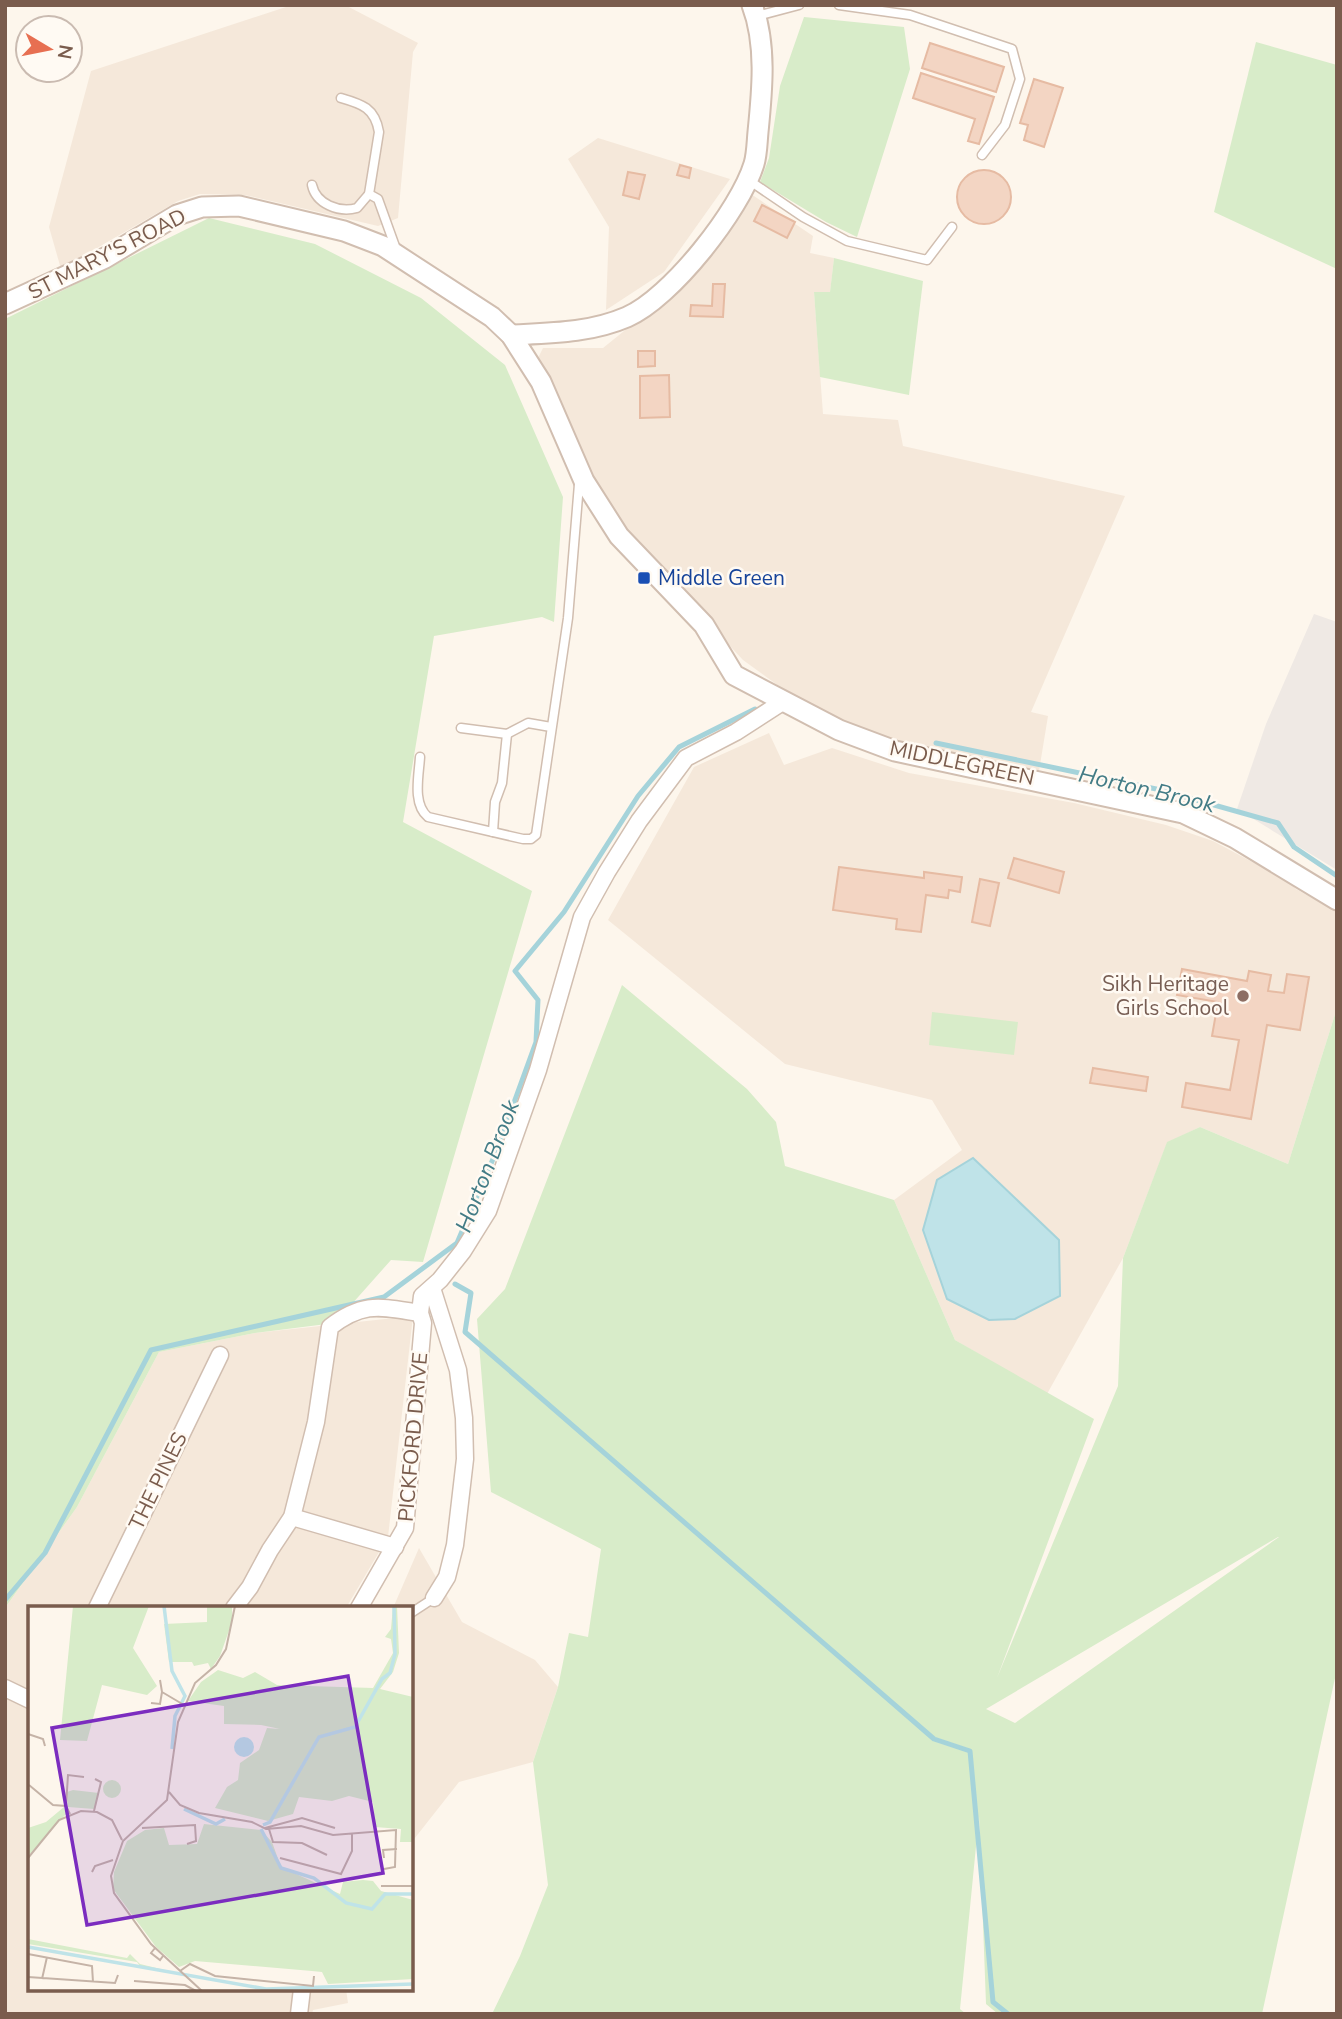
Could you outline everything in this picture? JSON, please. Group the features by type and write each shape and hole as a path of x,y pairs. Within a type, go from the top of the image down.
{"street":[{"path":"512,335 591,329 629,316 667,288 695,260 737,202 754,163 762,95 760,42 754,11"},
{"name":"ST MARY'S ROAD","path":"5,304 105,258 177,215 202,206 239,206 344,231 383,246 492,317 512,335"},
{"name":"MIDDLEGREEN","path":"512,335 541,383 580,470 619,536 704,625 734,675 839,730 895,751 1183,813 1235,838 1337,900"},
{"path":"434,1598 447,1577 455,1545 465,1459 464,1418 458,1370 427,1292 463,1251 488,1211 538,1070 582,917 607,872 639,821 686,758 736,732 784,701"},
{"name":"PICKFORD DRIVE","path":"360,1606 405,1528 423,1323 420,1313 427,1292"},
{"path":"236,1606 292,1517 317,1422 330,1326 347,1314 374,1306 420,1313"},
{"name":"THE PINES","path":"98,1606 219,1355"},
{"path":"292,1517 395,1547"},
{"path":"5,1688 28,1699"},
{"path":"299,2014 302,1991"}],"lane":[{"path":"754,11 799,5"},
{"path":"839,5 910,15 1012,49 1020,79 1005,125 982,155"},
{"path":"312,185 323,203 343,209 357,208 369,194 378,124 372,111 366,106 341,98"},
{"path":"747,179 803,217 847,241 928,260 952,227"},
{"path":"369,194 378,199 398,255"},
{"path":"420,757 418,795 423,813 428,817 523,839 531,839 536,835 568,618 580,470"},
{"path":"461,728 507,734 528,723 551,727"},
{"path":"493,832 495,802 502,783 507,734"},
{"path":"413,1611 434,1598"}],"shaded area":[{"path":"292,5 345,5 418,43 413,52 398,218 378,226 245,195 200,194 178,201 61,269 49,227 91,71"},
{"path":"598,138 730,179 664,272 606,310 609,227 568,159"},
{"path":"748,192 813,236 810,253 834,258 830,293 814,292 823,414 898,420 903,446 1125,496 1031,712 1048,716 1039,771 942,750 889,746 824,719 743,660 630,539 606,503 545,385 537,360 543,348 603,348 676,289"},
{"path":"1314,614 1337,622 1337,870 1237,809 1266,724"},
{"path":"769,733 784,765 832,748 909,773 1074,803 1166,825 1213,841 1288,881 1296,889 1337,912 1337,1008 1288,1164 1200,1127 1167,1143 1123,1258 1047,1394 955,1340 894,1200 962,1150 932,1100 785,1064 608,920 694,767"},
{"path":"413,1316 388,1537 347,1606 28,1606 28,1991 346,1991 348,2003 313,2010 312,2014 5,2014 5,1608 77,1507 159,1352 255,1333"},
{"path":"419,1548 462,1622 535,1660 558,1687 533,1762 459,1782 413,1840 413,1606 394,1606"}],"green space":[{"path":"804,17 904,27 910,69 857,237 826,222 760,182 769,158 780,86"},
{"path":"1256,42 1337,65 1337,269 1214,212"},
{"path":"209,218 315,244 421,298 505,365 563,497 554,622 542,617 434,636 403,822 532,891 423,1262 391,1260 335,1323 255,1333 159,1352 77,1507 5,1608 5,319"},
{"path":"834,258 923,281 909,395 820,377 814,292 830,292"},
{"path":"622,985 747,1089 776,1122 785,1166 894,1200 955,1340 1094,1419 997,1678 1118,1386 1123,1258 1167,1142 1200,1127 1288,1164 1337,1008 1337,1669 1262,2014 998,2014 986,2004 979,1816 960,2009 966,2014 492,2014 520,1956 548,1885 533,1762 558,1687 569,1633 588,1637 601,1549 491,1492 477,1319 505,1289","holes":["1279,1537 1015,1723 986,1709"]},
{"path":"932,1012 1018,1022 1014,1055 929,1045"}],"water":[{"path":"973,1158 1059,1240 1060,1296 1015,1319 989,1320 947,1299 923,1230 937,1180"}],"building":[{"path":"930,43 1004,67 996,92 922,68"},
{"path":"921,73 994,97 979,144 968,141 975,119 913,98"},
{"path":"1034,79 1063,88 1044,147 1024,140 1028,125 1020,123"},
{"path":"680,165 691,168 689,178 677,175"},
{"path":"984,170 1003,178 1011,197 1003,216 984,224 965,216 957,197 965,178"},
{"path":"628,172 645,175 639,199 623,195"},
{"path":"762,205 795,222 787,238 754,221"},
{"path":"713,284 725,284 723,317 690,316 691,305 712,306"},
{"path":"638,351 655,351 655,366 638,367"},
{"path":"669,375 670,417 640,418 640,376"},
{"path":"1014,858 1064,872 1059,893 1008,878"},
{"path":"839,867 924,878 924,872 962,877 960,892 949,890 948,898 926,895 921,932 896,929 897,919 833,910"},
{"path":"980,879 999,883 990,926 972,922"},
{"path":"1182,969 1247,981 1249,971 1271,975 1268,991 1284,993 1287,974 1309,977 1300,1030 1267,1025 1251,1119 1182,1107 1186,1083 1230,1090 1239,1040 1212,1036 1218,1002 1177,995"},
{"path":"1093,1068 1148,1077 1146,1091 1090,1083"}],"waterway":[{"name":"Horton Brook","path":"5,1600 45,1553 151,1350 384,1297 457,1243 496,1152 536,1042 538,1000 515,971 564,912 638,796 679,747 755,709"},
{"name":"Horton Brook","path":"936,743 1161,790 1278,823 1294,847 1337,876"},
{"path":"455,1284 471,1293 465,1332 934,1739 970,1751 993,2002 1008,2014"}],"place":[{"name":"Middle Green","path":"644,578"},
{"name":"Sikh Heritage Girls School","path":"1243,996"}]}
